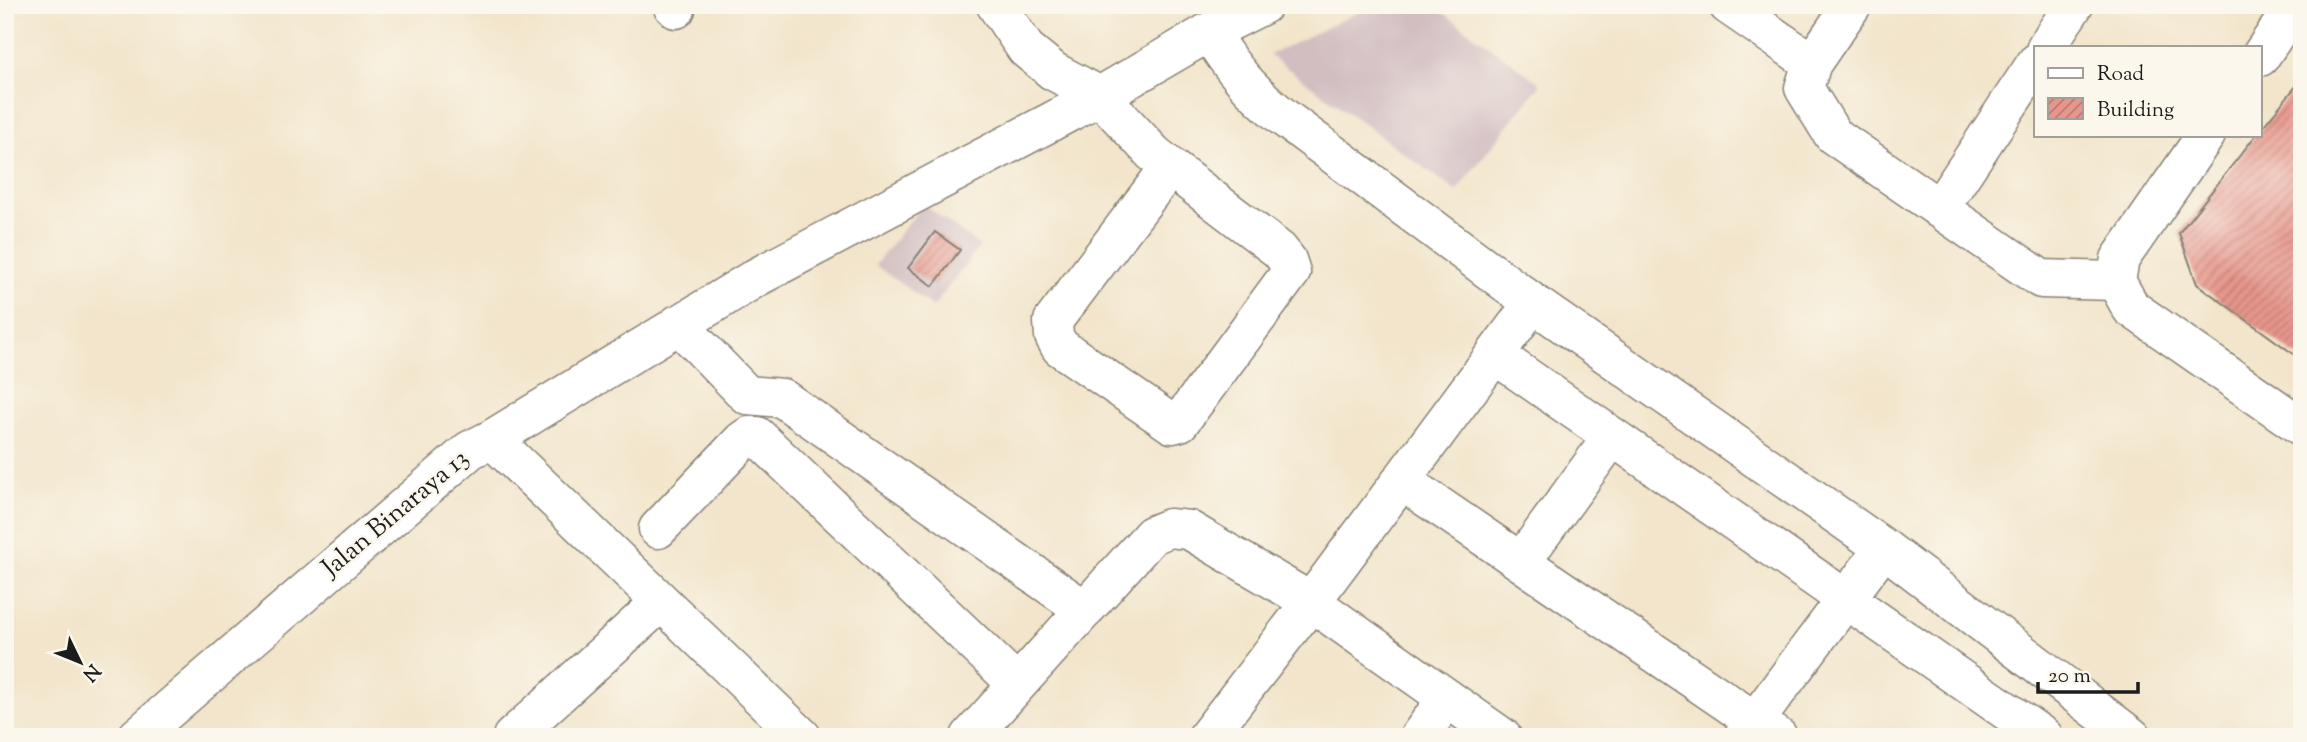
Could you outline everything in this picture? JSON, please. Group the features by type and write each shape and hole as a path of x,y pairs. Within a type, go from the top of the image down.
{"street":[{"path":"996,5 1026,49 1053,71 1100,96 1153,153 1279,250 1287,260 1291,272 1180,422 1172,424 1060,347 1054,336 1053,321 1170,167"},
{"path":"492,439 757,277 1100,96 1263,5"},
{"path":"1728,5 1812,63"},
{"path":"1852,5 1812,63 1804,88 1833,135 2041,279 2116,281"},
{"path":"2047,46 2074,5"},
{"path":"2262,54 2295,5"},
{"path":"1209,33 1235,72 1257,95 1533,303 1884,548 2132,737"},
{"path":"1939,209 2034,66"},
{"path":"2205,136 2120,259 2116,281 2131,308 2302,427"},
{"path":"1207,737 1402,481 1533,303"},
{"path":"678,324 747,395 757,436 1017,684"},
{"path":"1494,355 2044,737"},
{"path":"747,395 782,398 1085,610"},
{"path":"658,529 743,441 749,436 757,436"},
{"path":"1521,562 1612,437"},
{"name":"Jalan Binaraya 13","path":"136,737 470,450 492,439 802,737"},
{"path":"1402,481 1759,731 1844,599 1884,548"},
{"path":"970,737 1152,535 1169,528 1189,530 1311,602 1502,737"},
{"path":"512,737 661,602"},
{"path":"1419,737 1447,698"}],"shaded area":[{"path":"1373,5 1433,5 1541,84 1456,191 1269,55"},
{"path":"923,204 980,246 933,307 875,265"}],"building":[{"path":"1748,5 1780,5 1770,20"},
{"path":"2302,79 2302,360 2197,284 2179,233 2255,136 2262,136 2262,128"},
{"path":"935,232 960,250 933,286 908,268"}]}
